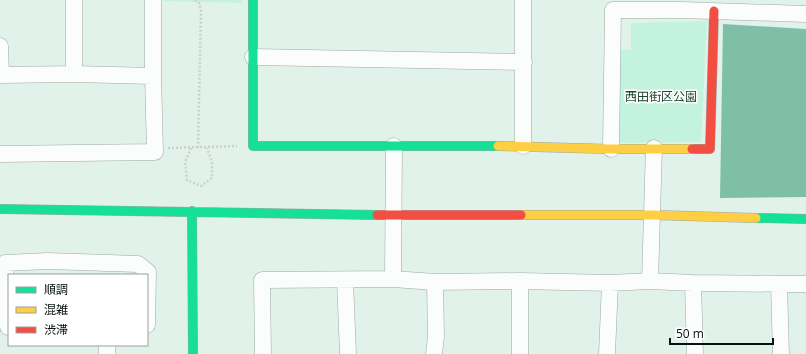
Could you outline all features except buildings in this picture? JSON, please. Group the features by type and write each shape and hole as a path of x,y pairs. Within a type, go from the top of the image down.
{"street":[{"path":"74,0 74,74"},
{"path":"0,154 155,152 153,0"},
{"path":"253,0 253,146 523,146 611,149 710,149 719,7"},
{"path":"523,0 523,146"},
{"path":"611,149 613,10 681,5 719,7 787,6 806,14"},
{"path":"0,46 1,75 74,74 153,76"},
{"path":"253,57 524,62"},
{"path":"393,279 394,146"},
{"path":"650,281 654,148"},
{"path":"0,209 192,210 393,215 653,215 806,219"},
{"path":"192,210 193,354"},
{"path":"6,327 6,263 48,261 138,264 148,272 148,274"},
{"path":"263,354 262,280 393,279 435,282 520,281 610,283 650,281 806,284"},
{"path":"345,280 348,354"},
{"path":"520,281 520,354"},
{"path":"434,354 436,336 435,282"},
{"path":"607,354 610,283"},
{"path":"693,283 696,354"},
{"path":"779,284 781,354"}],"path":[{"path":"195,0 199,3 202,11 198,148"},
{"path":"155,148 253,146"},
{"path":"191,148 186,162 187,180 201,186 212,178 212,162 207,148"}],"green space":[{"path":"242,0 242,3 164,1"},
{"name":"西田街区公園","path":"707,21 701,142 617,143 618,50 631,50 631,23"}],"shaded area":[{"path":"723,24 806,29 806,197 720,198"}],"traffic: fast":[{"path":"253,0 253,146 498,146"},
{"path":"0,209 377,215"},
{"path":"192,211 193,354"},
{"path":"756,218 806,219"}],"traffic: slow":[{"path":"498,146 611,149 692,149"},
{"path":"521,215 653,215 756,218"}],"traffic: jam":[{"path":"692,149 710,149 714,11"},
{"path":"377,215 521,215"}]}
